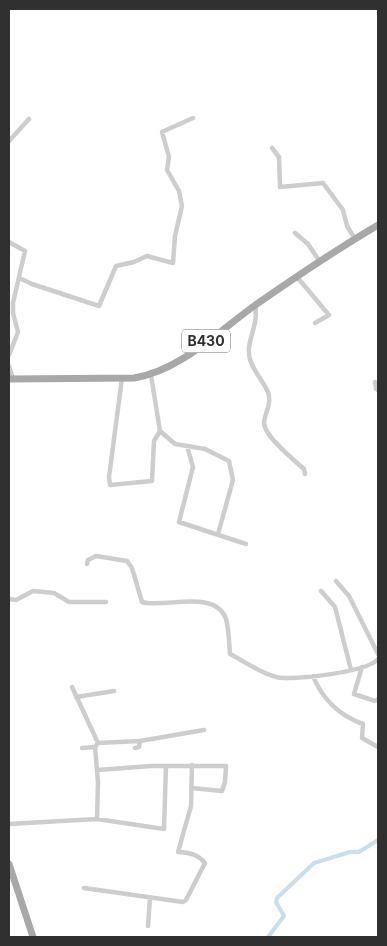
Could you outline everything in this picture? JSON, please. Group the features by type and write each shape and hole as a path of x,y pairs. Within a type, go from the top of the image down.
{"main road":[{"name":"B430","path":"11,379 122,378 151,375 180,360 297,277 378,225"},
{"path":"9,864 33,937"}],"street":[{"path":"19,278 99,306 116,266 134,262 147,256 173,264 175,236 182,206 179,191 166,170 169,157 162,132 193,118"},
{"path":"9,141 29,119"},
{"path":"272,148 279,157 280,187 323,184 344,210 347,226 355,239"},
{"path":"295,233 308,244 320,262"},
{"path":"9,242 25,251 13,313 18,332 9,355"},
{"path":"297,277 329,315 315,323"},
{"path":"256,305 257,318 249,353 269,395 264,423 275,442 304,470 305,474"},
{"path":"9,366 11,379"},
{"path":"151,375 160,431 175,444 205,449 229,461 234,480 218,534"},
{"path":"122,378 109,477 110,486 152,481 154,441 160,431"},
{"path":"375,382 376,389 378,390"},
{"path":"187,446 193,467 179,522 246,544"},
{"path":"87,564 88,560 96,556 127,561 132,568 142,602 188,600 210,604 221,611 226,619 230,654 275,676 313,676 351,670 375,663 378,659"},
{"path":"336,581 349,596 378,654"},
{"path":"9,599 16,600 33,591 54,593 69,602 106,602"},
{"path":"321,591 335,607 340,636 351,670"},
{"path":"362,668 354,694 375,701 378,698"},
{"path":"313,676 320,689 338,712 363,724 362,738 378,747"},
{"path":"72,687 97,745 97,819"},
{"path":"76,697 114,691"},
{"path":"82,748 140,741 204,730"},
{"path":"135,748 138,747 140,741"},
{"path":"98,770 192,765 226,766 225,782 222,791 192,788"},
{"path":"84,888 183,902 204,868 205,863 202,859 188,853 178,852 191,806 192,765"},
{"path":"9,824 97,819 164,829 166,766"},
{"path":"148,926 150,898"}],"waterway":[{"path":"268,937 284,916 276,902 277,898 314,863 350,852 359,852 378,840"}]}
